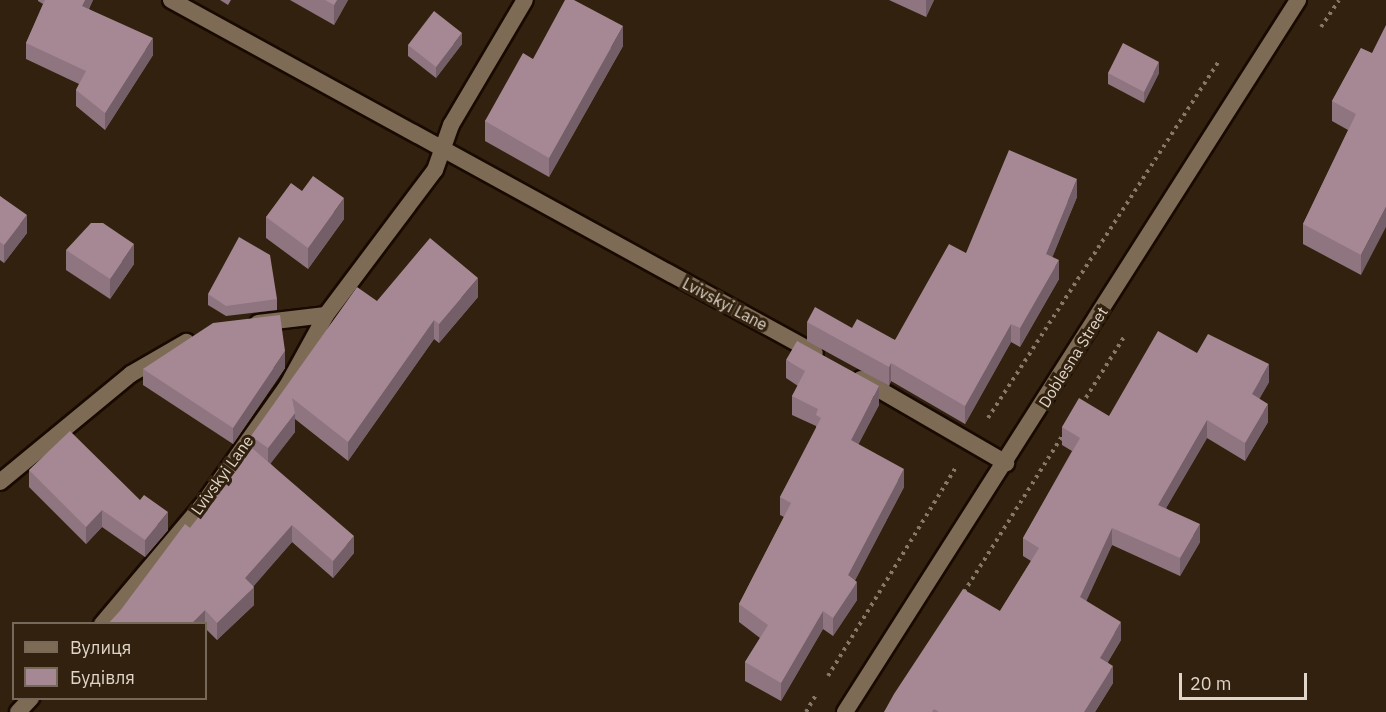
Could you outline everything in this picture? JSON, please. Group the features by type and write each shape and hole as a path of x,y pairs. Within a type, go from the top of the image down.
{"street":[{"name":"Lvivskyi Lane","path":"171,0 835,364 1006,463"},
{"name":"Lvivskyi Lane","path":"104,622 201,507 287,386 326,315 435,170 451,125 525,0"},
{"name":"Doblesna Street","path":"845,712 1006,463 1298,0"},
{"path":"244,324 326,315"},
{"path":"0,482 130,374 200,334"},
{"path":"18,712 30,700"}],"path":[{"path":"1314,38 1339,0"},
{"path":"824,682 971,443 1224,53"},
{"path":"1078,410 1128,329"},
{"path":"960,600 1066,430"},
{"path":"806,712 818,692"}],"building":[{"path":"45,0 85,0 82,6 153,38 105,113 76,90 86,71 26,43"},
{"path":"325,0 337,0 334,5"},
{"path":"565,0 574,0 623,26 549,158 485,121 523,53 533,59"},
{"path":"434,11 462,33 436,67 408,45"},
{"path":"1386,25 1386,207 1361,255 1303,224 1356,114 1332,101 1361,48 1372,53"},
{"path":"1123,43 1159,62 1144,92 1108,73"},
{"path":"1009,150 1077,179 1046,254 1059,260 1020,328 1011,324 965,406 891,363 889,367 807,322 815,307 852,328 857,319 895,340 949,244 966,253"},
{"path":"313,176 344,198 308,248 266,217 291,183 302,191"},
{"path":"0,196 27,215 4,245 0,242"},
{"path":"91,223 103,223 134,244 110,279 66,250"},
{"path":"239,237 270,255 277,299 226,306 208,294"},
{"path":"430,238 478,278 439,324 434,320 348,442 292,398 295,413 268,448 251,436 357,287 377,301"},
{"path":"280,315 285,351 233,428 143,369 213,323"},
{"path":"1158,331 1197,353 1208,334 1269,364 1252,394 1268,404 1245,443 1207,420 1158,505 1200,524 1180,558 1112,528 1080,597 1121,622 1100,658 1113,666 1084,712 939,712 934,709 932,712 884,712 963,589 1000,611 1039,548 1023,538 1080,438 1062,427 1079,398 1109,416"},
{"path":"797,341 879,386 851,440 904,469 848,575 857,582 833,618 823,611 781,683 745,662 768,625 739,604 791,503 780,497 821,418 816,415 818,409 792,396 805,371 786,360"},
{"path":"70,431 140,500 144,495 168,512 145,540 102,510 86,527 29,470"},
{"path":"252,448 354,536 333,561 292,525 245,578 254,587 217,623 205,610 193,622 110,622 185,524 190,528"}]}
